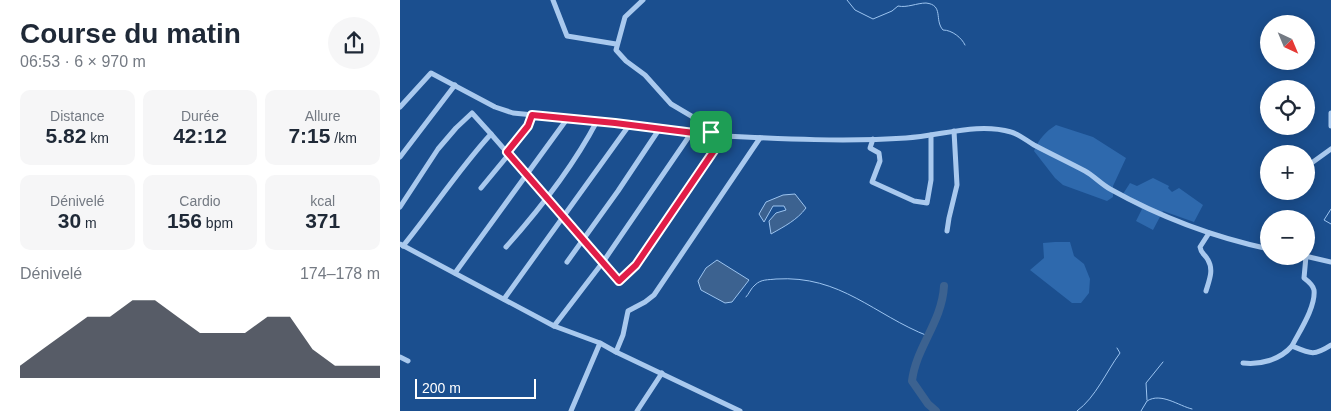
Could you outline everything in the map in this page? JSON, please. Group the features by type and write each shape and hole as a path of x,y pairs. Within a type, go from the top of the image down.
{"street":[{"path":"553,0 567,36 616,44"},
{"path":"643,0 625,17 616,44 616,50 626,61 645,75 671,104 711,132 724,136 855,140 907,138 984,128 1013,132 1146,208 1209,233 1260,247"},
{"path":"400,107 431,73 495,107 512,113 630,124 702,134 711,132"},
{"path":"400,157 455,85"},
{"path":"400,207 438,149 472,113 619,281 636,265 724,136"},
{"path":"1331,113 1331,126"},
{"path":"481,188 528,126 532,115"},
{"path":"455,273 567,119"},
{"path":"506,247 525,225 578,152 596,121"},
{"path":"504,299 630,124"},
{"path":"567,262 660,128"},
{"path":"948,231 949,218 957,185 954,131"},
{"path":"554,326 603,262 692,132"},
{"path":"491,134 471,156 428,215 401,245 554,326 600,343 740,411"},
{"path":"873,139 870,148 879,153 880,161 872,182 914,201 927,202 931,180 931,135"},
{"path":"616,352 623,335 622,332 628,311 654,295 760,138"},
{"path":"1315,161 1331,149"},
{"path":"1206,291 1211,271 1208,260 1201,252 1200,247 1209,233"},
{"path":"1315,258 1331,262"},
{"path":"1242,363 1262,362 1285,355 1292,346 1312,303 1314,290 1311,284 1304,278 1305,265"},
{"path":"571,411 600,343"},
{"path":"1292,346 1305,352 1318,353 1331,345"},
{"path":"400,357 408,361"},
{"path":"637,411 662,373"}],"shaded area":[{"path":"1056,125 1093,137 1126,158 1113,186 1113,197 1107,201 1063,185 1055,178 1034,151 1043,136"},
{"path":"1153,178 1169,186 1168,188 1172,192 1179,188 1203,205 1194,222 1163,211 1153,230 1136,221 1142,209 1121,197 1130,183 1137,186"},
{"path":"795,194 806,208 795,219 771,234 769,221 776,213 786,210 784,206 773,206 764,222 759,214 766,202 783,195"},
{"path":"1070,242 1074,256 1084,264 1090,279 1089,293 1081,303 1072,303 1030,270 1044,258 1043,243"},
{"path":"717,260 749,280 732,302 725,303 701,290 698,281 706,268"}],"waterway":[{"path":"847,0 855,10 873,19 892,11 898,6 932,4 937,10 940,26 943,30 950,31 956,35 965,45"},
{"path":"1331,209 1324,220 1331,224"},
{"path":"746,297 754,286 765,280 799,279 820,283 856,298 928,336"},
{"path":"936,411 928,404 912,381 918,357 939,311 944,286"},
{"path":"1077,411 1090,399 1120,353 1117,348"},
{"path":"1147,400 1146,383 1163,362"},
{"path":"1141,411 1147,401 1158,398 1170,400 1192,409"}],"route":[{"path":"532,115 702,134 711,132 724,136 717,149 636,265 619,281 507,152 528,126 532,115"}]}
